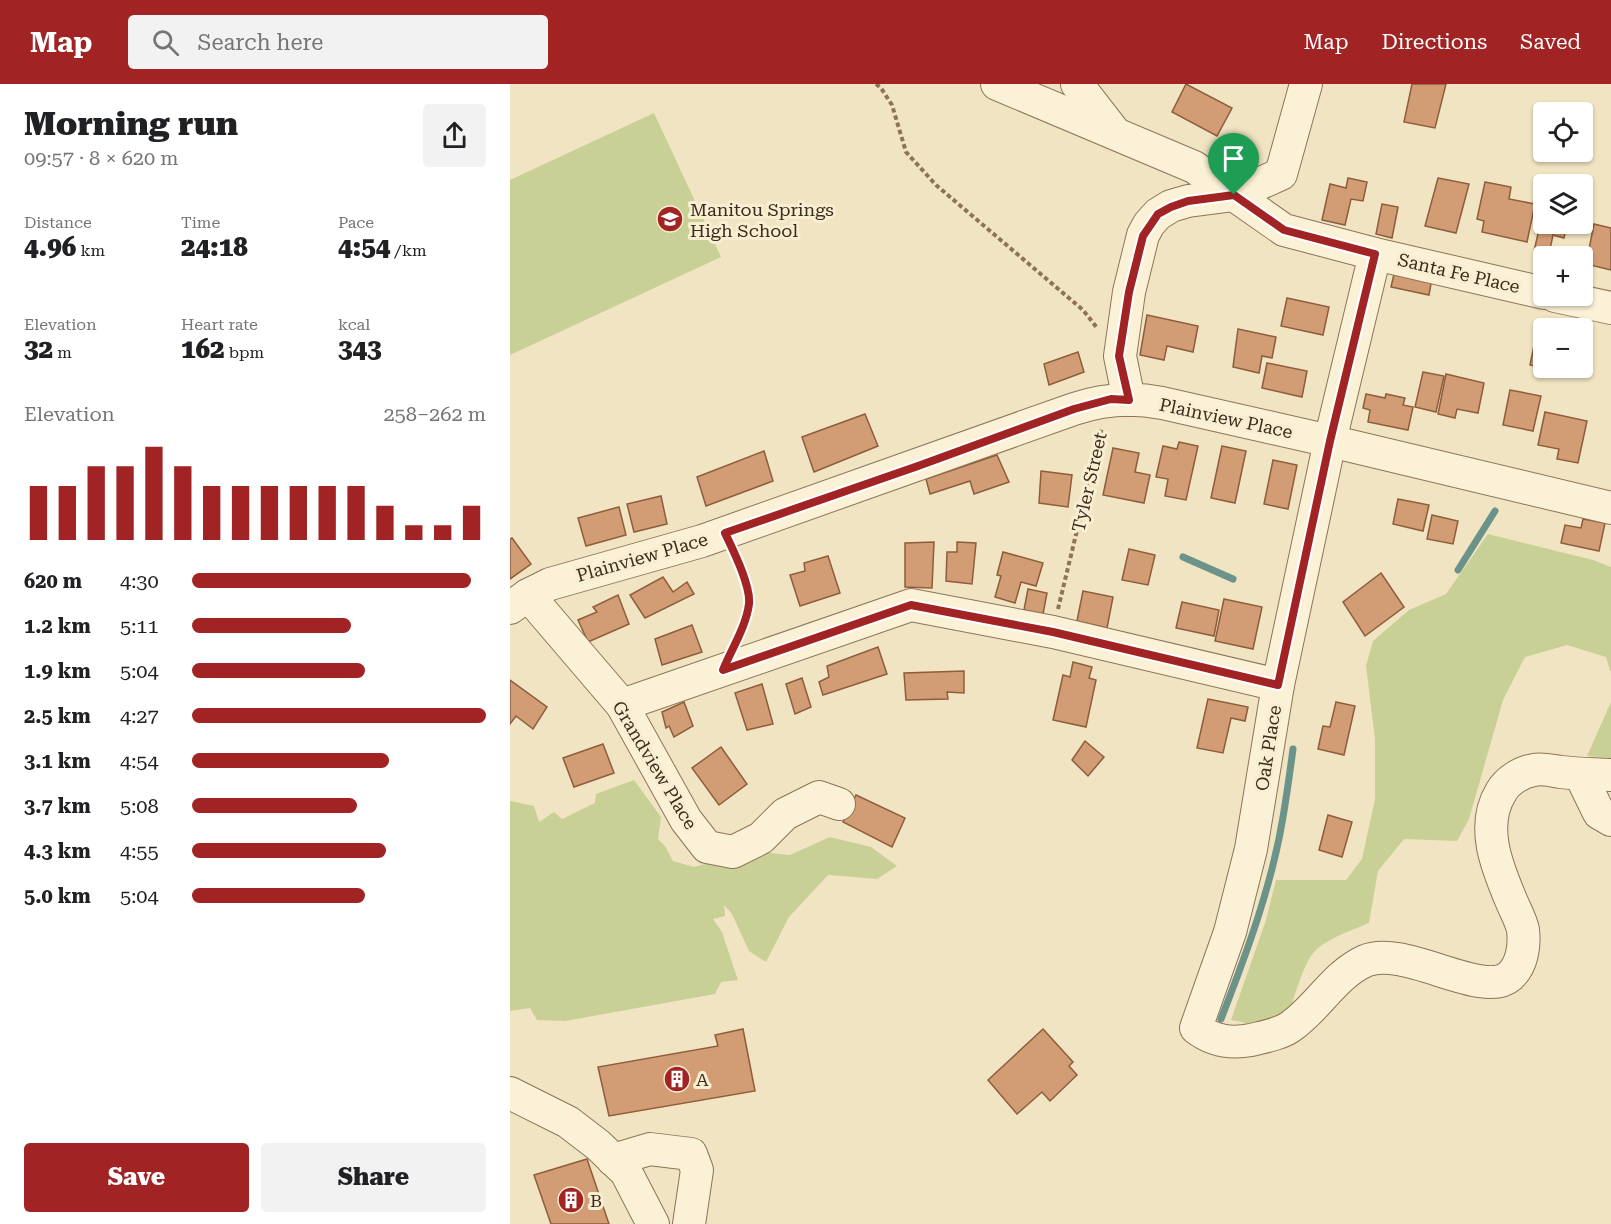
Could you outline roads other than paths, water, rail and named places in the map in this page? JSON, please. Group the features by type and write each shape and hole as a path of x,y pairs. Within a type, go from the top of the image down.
{"street":[{"name":"Santa Fe Place","path":"998,84 1194,167 1284,230 1375,254 1533,290"},
{"path":"1077,84 1115,134"},
{"path":"1129,400 1119,356 1129,292 1143,236 1149,224 1158,214 1171,207 1188,201 1234,195 1281,174 1306,84"},
{"name":"Oak Place","path":"1375,254 1330,441 1278,685 1251,849 1230,932 1196,1028 1207,1037 1242,1042 1288,1029 1306,1015 1333,985 1366,960 1386,958 1412,961 1459,977 1494,982 1508,978 1517,968 1524,948 1522,928 1500,872 1494,849 1490,820 1496,800 1504,787 1516,777 1534,770 1580,774"},
{"path":"1593,304 1611,308"},
{"name":"Plainview Place","path":"519,601 549,584 575,575 702,542 1074,409 1111,399 1162,403 1611,506"},
{"name":"Grandview Place","path":"519,601 622,705 686,820 707,847 733,852 760,838 786,814 819,797 839,804"},
{"path":"622,705 911,605 1053,632 1278,685"},
{"path":"1611,775 1580,774 1599,813 1611,820"},
{"path":"510,1093 568,1122 598,1144 626,1172 652,1224"},
{"path":"613,1160 650,1149 691,1154 697,1170 689,1224"}],"waterway":[{"path":"1458,570 1495,511"},
{"path":"1183,557 1233,579"},
{"path":"1221,1019 1249,945 1272,868 1283,817 1293,749"}],"place":[{"name":"Manitou Springs High School","path":"670,219"},
{"name":"A","path":"677,1079"},
{"name":"B","path":"571,1200"}]}
